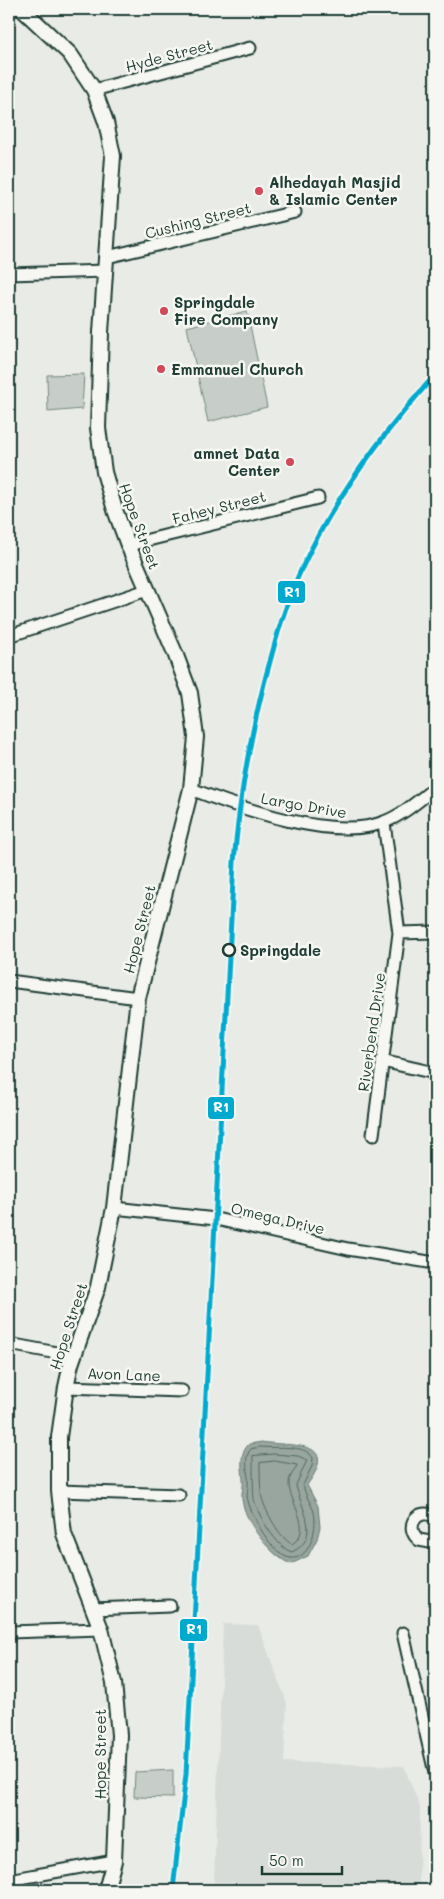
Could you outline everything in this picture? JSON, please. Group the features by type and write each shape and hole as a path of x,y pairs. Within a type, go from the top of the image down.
{"main road":[{"name":"Hope Street","path":"22,9 70,54 94,90 106,122 113,156 101,332 98,428 104,472 114,510 147,590 176,653 190,693 196,737 191,789 138,998 114,1208 98,1287 74,1356 66,1387 59,1437 58,1490 64,1534 101,1629 114,1683 119,1735 114,1860 106,1890"}],"street":[{"path":"9,11 16,9"},
{"name":"Hyde Street","path":"94,90 250,48"},
{"name":"Cushing Street","path":"9,274 106,264 296,212"},
{"name":"Fahey Street","path":"128,544 318,498"},
{"path":"9,636 147,590"},
{"name":"Largo Drive","path":"191,789 238,807 290,820 348,829 384,823 400,814 435,788"},
{"name":"Riverbend Drive","path":"373,1135 399,933 384,823"},
{"path":"399,933 435,932"},
{"path":"9,981 138,998"},
{"path":"382,1061 435,1073"},
{"name":"Omega Drive","path":"114,1208 216,1219 348,1250 435,1263"},
{"path":"9,1344 74,1356"},
{"name":"Avon Lane","path":"66,1387 182,1391"},
{"path":"58,1490 179,1495"},
{"path":"434,1514 428,1513 417,1516 413,1521 412,1532 414,1537 424,1542 435,1539"},
{"path":"93,1609 170,1606"},
{"path":"9,1632 101,1629"},
{"path":"403,1633 435,1773"},
{"path":"9,1880 114,1860"}],"shaded area":[{"path":"247,311 267,407 208,422 187,327"},
{"path":"84,374 82,409 48,412 47,375"},
{"path":"223,1624 258,1625 287,1703 284,1762 404,1766 420,1807 419,1887 214,1882"},
{"path":"173,1770 173,1798 134,1797 135,1772"}],"water":[{"path":"262,1442 297,1445 308,1448 315,1452 319,1459 316,1470 307,1485 318,1506 320,1527 317,1539 308,1556 291,1564 275,1554 267,1546 253,1527 244,1508 242,1497 242,1456 249,1444"}],"transit line":[{"name":"R1","path":"173,1890 186,1774 234,862 248,757 258,706 275,643 289,599 315,541 361,466 435,375"}],"place":[{"name":"Alhedayah Masjid & Islamic Center","path":"259,191"},
{"name":"Springdale Fire Company","path":"164,311"},
{"name":"Emmanuel Church","path":"161,369"},
{"name":"amnet Data Center","path":"290,462"},
{"name":"Springdale","path":"229,950"}]}
